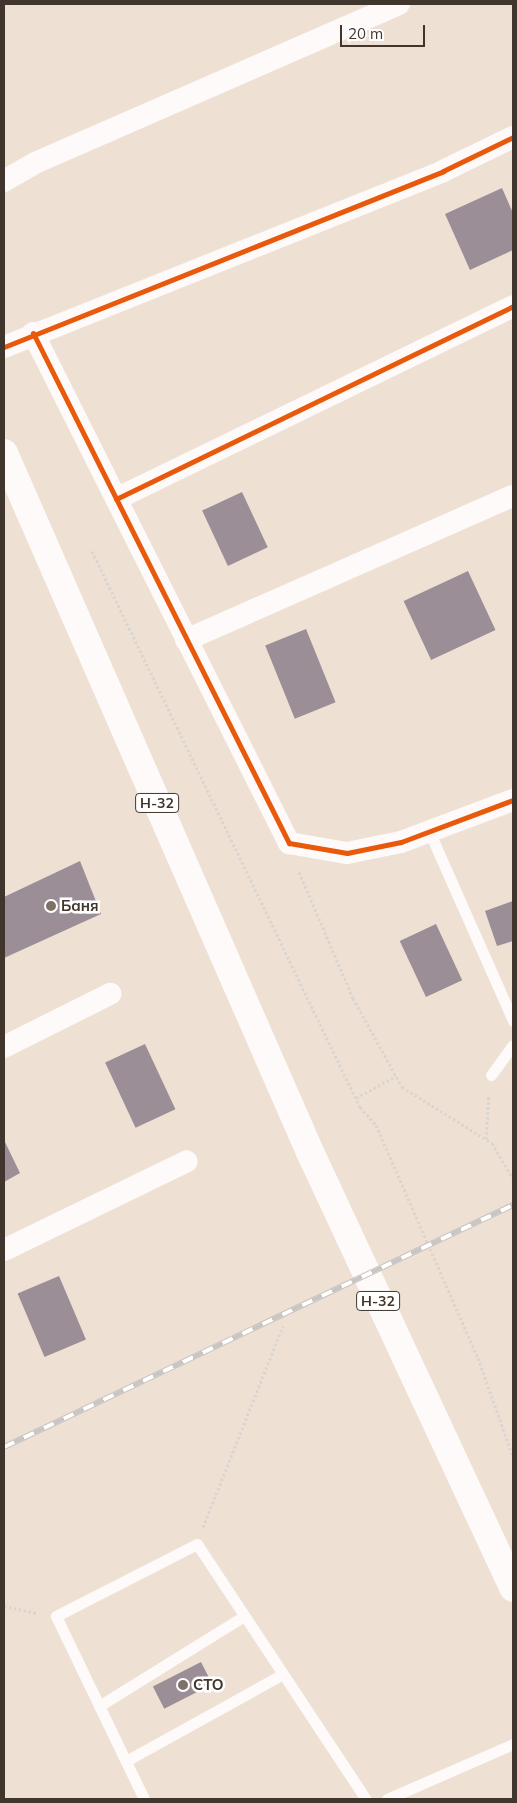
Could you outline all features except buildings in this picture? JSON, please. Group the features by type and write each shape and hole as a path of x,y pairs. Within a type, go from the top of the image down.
{"main road":[{"name":"Н-32","path":"4,453 310,1152 446,1450 513,1588"}],"street":[{"path":"4,181 399,4"},
{"path":"4,347 33,333 443,171 513,137"},
{"path":"116,499 513,306"},
{"path":"33,333 289,843 347,853 429,831 513,800"},
{"path":"186,640 513,496"},
{"path":"4,1047 110,994"},
{"path":"4,1250 188,1161"}],"lane":[{"path":"429,831 513,1022"},
{"path":"490,1075 513,1045"},
{"path":"144,1799 56,1616 197,1544 366,1799"},
{"path":"99,1706 244,1616"},
{"path":"126,1762 283,1674"},
{"path":"387,1799 513,1744"}],"path":[{"path":"92,551 356,1098 376,1125 478,1358 513,1458"},
{"path":"289,843 319,924 402,1087 486,1139 513,1179"},
{"path":"486,1139 490,1075"},
{"path":"356,1098 396,1076"},
{"path":"197,1544 283,1326"},
{"path":"4,1606 56,1616"}],"railway":[{"path":"4,1447 513,1205"}],"cycle path":[{"path":"4,347 443,171 513,137"},
{"path":"116,499 513,306"},
{"path":"33,333 289,843 347,853 401,842 513,800"}],"place":[{"name":"Баня","path":"51,906"},
{"name":"СТО","path":"183,1685"}]}
